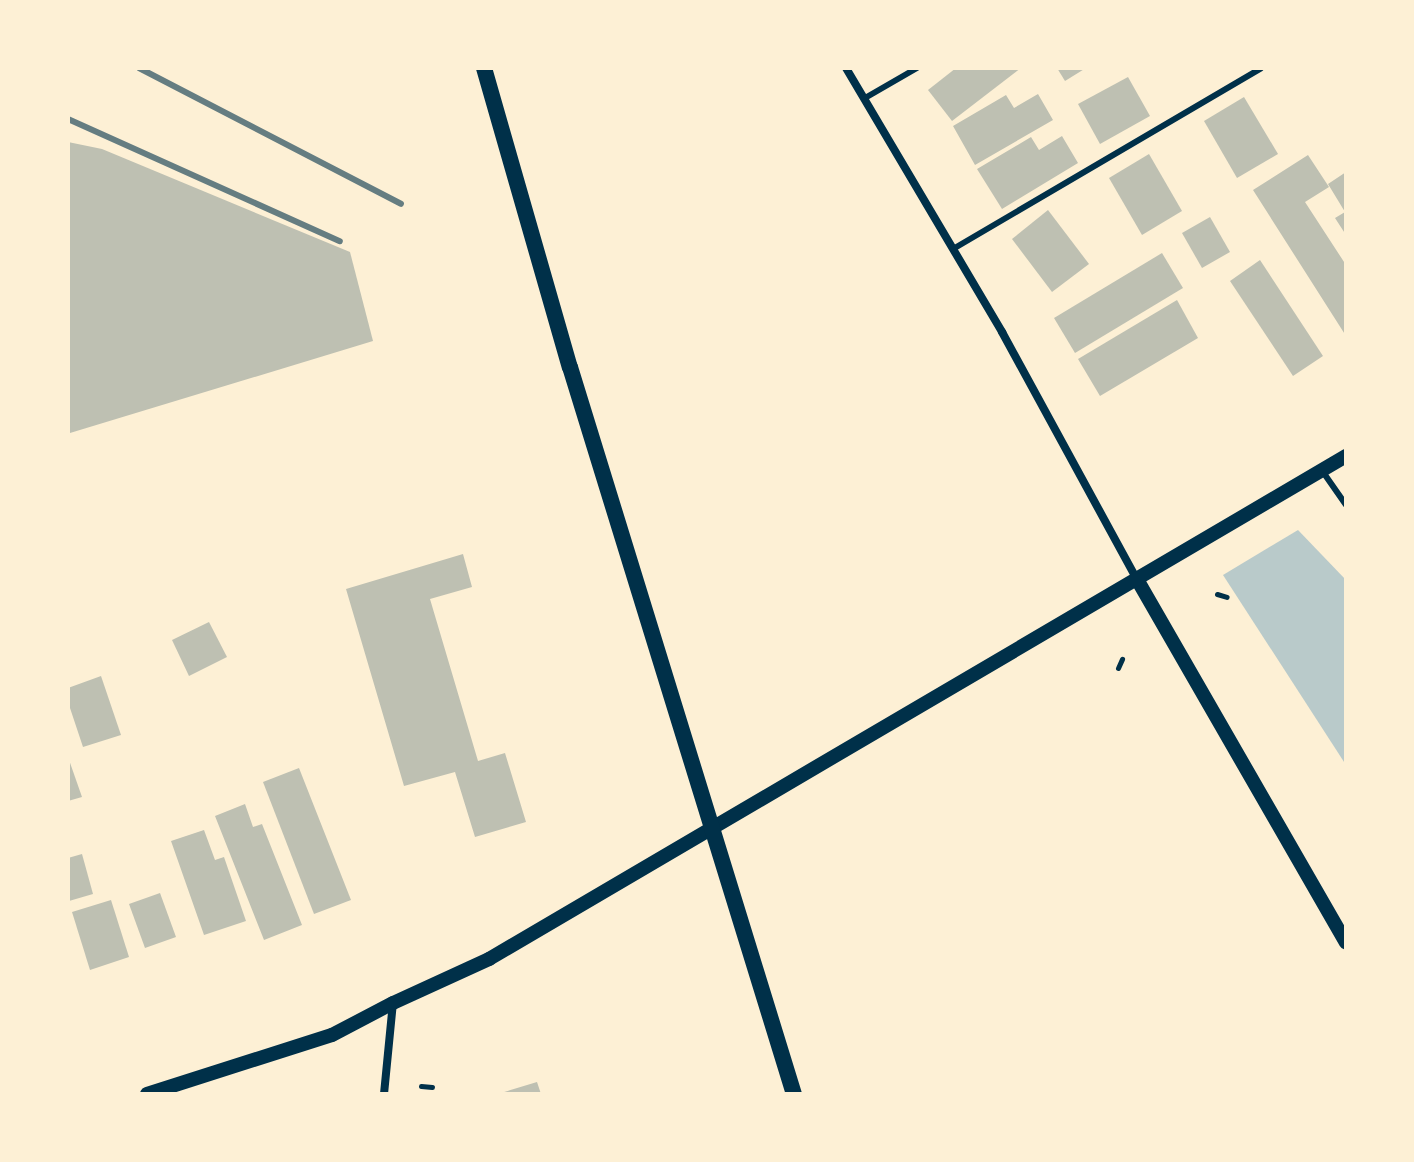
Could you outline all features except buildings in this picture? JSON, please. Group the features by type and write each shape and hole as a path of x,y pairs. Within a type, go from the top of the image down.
{"main road":[{"path":"484,68 570,367 794,1094"}],"street":[{"path":"846,68 953,249 1138,581 1346,942"},
{"path":"147,1094 332,1035 489,959 1138,581 1346,456"},
{"path":"384,1094 393,1003"}],"lane":[{"path":"865,98 917,68"},
{"path":"953,249 1261,68"},
{"path":"1322,471 1346,505"}],"path":[{"path":"1217,594 1227,597"},
{"path":"1118,668 1122,659"},
{"path":"421,1086 432,1087"}],"shaded area":[{"path":"1298,530 1346,580 1346,765 1223,575"}],"railway":[{"path":"139,68 401,204"},
{"path":"68,119 340,241"}]}
